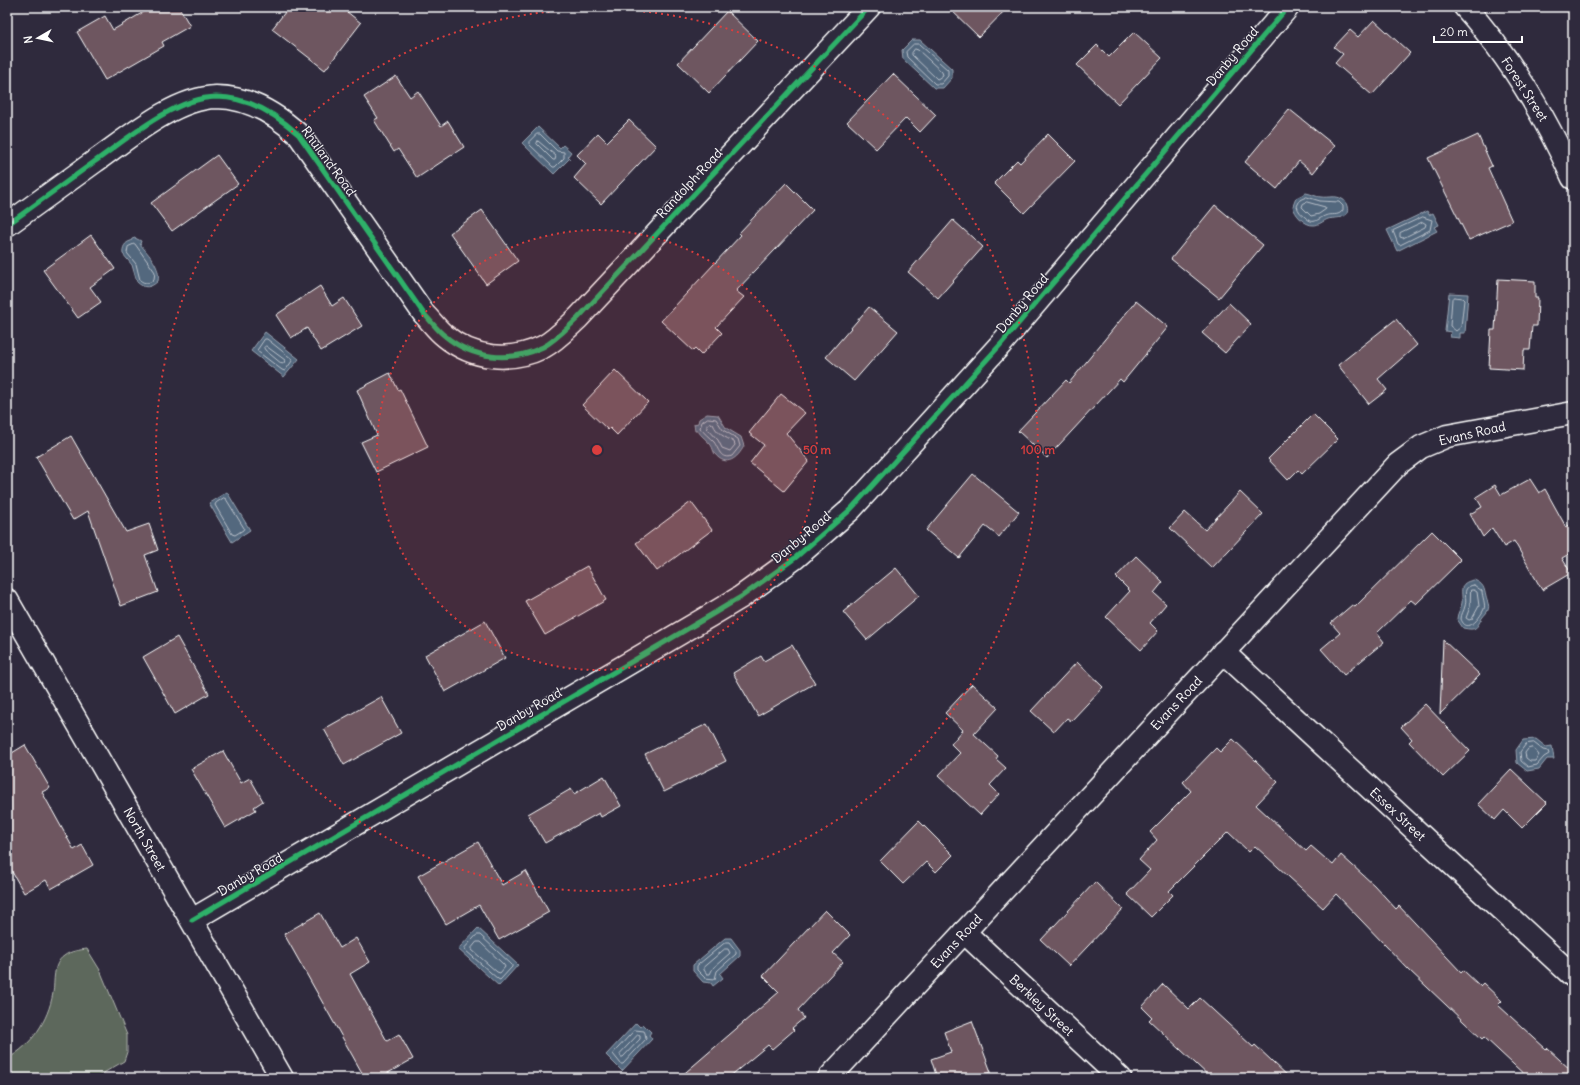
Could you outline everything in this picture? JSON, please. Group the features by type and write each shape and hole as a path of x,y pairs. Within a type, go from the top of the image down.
{"street":[{"name":"Randolph Road","path":"512,357 542,347 552,341 578,318 869,7"},
{"name":"Danby Road","path":"192,920 711,615 770,577 820,537 850,510 1001,344 1288,7"},
{"name":"Forest Street","path":"1465,7 1490,37 1529,93 1548,124 1573,178"},
{"name":"Rhuland Road","path":"7,224 138,130 175,108 191,102 216,97 249,103 267,110 284,121 299,135 424,314 443,335 462,349 474,353 487,357 512,357"},
{"name":"Evans Road","path":"829,1078 1387,473 1421,447 1447,436 1573,413"},
{"name":"North Street","path":"7,600 282,1078"},
{"name":"Essex Street","path":"1223,652 1573,976"},
{"name":"Berkley Street","path":"964,932 1120,1078"}],"green space":[{"path":"87,949 100,970 127,1035 127,1052 124,1061 95,1078 7,1078 7,1059 24,1047 38,1031 43,1022 51,1003 56,968 60,959 69,953"}],"water":[{"path":"912,40 920,40 952,69 952,78 943,88 934,88 903,59 902,50"},
{"path":"538,127 560,148 563,145 571,152 568,156 570,158 554,174 522,143"},
{"path":"1306,193 1319,197 1337,197 1343,199 1347,206 1347,214 1342,217 1328,219 1316,225 1307,224 1298,216 1293,206 1296,198"},
{"path":"1427,211 1429,215 1433,213 1439,225 1434,227 1437,231 1397,251 1387,230"},
{"path":"135,238 141,241 140,244 154,261 158,271 158,281 148,287 142,286 137,282 132,265 123,254 126,244"},
{"path":"1449,293 1468,294 1465,333 1460,333 1460,338 1450,337 1451,332 1445,331"},
{"path":"265,332 299,359 284,377 251,351"},
{"path":"707,414 718,415 726,428 741,437 744,446 731,460 727,461 719,458 715,454 712,446 698,431 695,431 694,424 698,423 699,419"},
{"path":"227,492 250,530 232,542 209,503"},
{"path":"1474,580 1480,583 1483,587 1489,608 1476,628 1468,629 1463,628 1457,617 1462,603 1463,585"},
{"path":"1536,739 1546,747 1552,746 1554,759 1547,759 1539,769 1527,771 1517,763 1516,750 1523,740"},
{"path":"478,928 518,965 499,986 458,949"},
{"path":"725,938 731,938 740,950 740,956 720,974 723,978 713,986 711,983 703,982 693,971 693,965"},
{"path":"636,1023 640,1027 643,1024 651,1032 649,1035 652,1039 622,1071 606,1055"}],"building":[{"path":"152,7 179,7 190,26 162,42 164,46 105,80 77,32 105,16 113,30"},
{"path":"289,7 341,7 361,23 325,70 272,29"},
{"path":"948,7 1008,7 979,37"},
{"path":"727,11 758,41 709,93 678,63"},
{"path":"1374,20 1410,53 1372,95 1335,63 1343,54 1334,47 1350,30 1358,37"},
{"path":"1134,32 1162,58 1118,104 1077,65 1097,45 1109,57"},
{"path":"893,74 936,115 920,132 906,118 876,149 847,122"},
{"path":"396,76 410,97 418,91 441,126 448,121 464,147 417,178 398,149 394,152 374,120 378,118 364,97"},
{"path":"1289,109 1335,146 1313,173 1299,161 1277,189 1245,162"},
{"path":"629,120 656,146 601,204 574,178 586,164 577,155 598,133 607,142"},
{"path":"1048,134 1075,161 1024,213 994,183 1017,160 1020,163"},
{"path":"1478,135 1492,166 1488,168 1512,221 1469,240 1428,158"},
{"path":"217,155 238,184 172,231 151,203"},
{"path":"786,183 813,210 736,291 744,297 716,327 722,333 701,355 695,349 693,351 661,321 741,235 739,233"},
{"path":"1215,205 1263,245 1219,298 1171,259"},
{"path":"482,210 518,261 486,284 450,233"},
{"path":"953,220 983,247 938,298 908,272"},
{"path":"91,235 115,269 90,287 101,302 78,318 43,270"},
{"path":"1498,279 1535,281 1535,298 1538,298 1537,326 1532,326 1530,350 1524,350 1523,370 1489,368 1491,330 1495,330"},
{"path":"320,286 332,306 344,298 362,326 321,351 307,328 291,338 276,315"},
{"path":"1136,301 1168,327 1123,382 1120,379 1047,458 1018,431 1066,380 1069,383"},
{"path":"1229,303 1251,324 1225,353 1202,333"},
{"path":"869,307 898,331 854,381 826,357"},
{"path":"1396,319 1417,345 1378,379 1387,390 1369,404 1338,365"},
{"path":"615,370 648,402 617,435 610,428 608,430 582,405"},
{"path":"390,373 398,390 400,389 428,447 376,472 361,442 377,435 357,390"},
{"path":"781,394 805,413 786,433 809,461 784,491 750,463 764,445 749,433"},
{"path":"1313,414 1338,439 1302,474 1298,470 1288,480 1268,459"},
{"path":"71,436 126,532 149,524 158,550 145,555 158,592 121,606 88,511 73,520 36,457"},
{"path":"973,474 1019,512 999,537 985,526 959,558 926,530"},
{"path":"1530,479 1539,493 1545,489 1566,527 1573,523 1573,552 1562,558 1571,573 1542,590 1514,541 1504,547 1492,528 1483,537 1470,514 1482,507 1476,497 1495,485 1501,495"},
{"path":"1240,492 1263,514 1212,568 1170,528 1185,512 1205,530"},
{"path":"691,502 712,530 657,571 636,543"},
{"path":"1432,531 1461,560 1416,604 1411,600 1377,633 1384,642 1344,675 1321,649 1340,633 1331,623 1352,605 1355,607"},
{"path":"1136,556 1163,582 1154,593 1166,604 1150,623 1158,631 1141,650 1106,617 1130,591 1116,577"},
{"path":"587,566 606,600 545,635 525,601"},
{"path":"896,568 919,596 867,640 843,612"},
{"path":"485,621 505,658 445,692 425,655"},
{"path":"177,637 209,694 175,714 143,657"},
{"path":"1443,640 1480,675 1440,714"},
{"path":"792,645 815,683 758,716 733,673 761,656 764,661"},
{"path":"1077,662 1103,687 1071,721 1067,718 1054,732 1031,711"},
{"path":"972,684 998,708 974,734 998,756 996,759 1006,768 990,785 999,794 980,815 938,776 960,753 951,744 963,730 945,713"},
{"path":"381,697 401,733 344,765 324,729"},
{"path":"1425,704 1470,751 1443,777 1409,742 1412,739 1401,727"},
{"path":"707,724 726,761 664,792 645,754"},
{"path":"1233,739 1278,782 1256,805 1306,851 1311,846 1333,865 1341,855 1374,885 1396,909 1399,906 1461,972 1463,970 1480,986 1483,983 1502,1001 1498,1005 1573,1072 1573,1078 1528,1078 1484,1037 1482,1039 1409,970 1336,894 1323,908 1255,846 1249,852 1228,832 1169,891 1173,895 1151,917 1127,894 1150,870 1139,860 1157,840 1150,832 1191,791 1183,782 1216,748 1220,752"},
{"path":"25,745 50,788 42,792 74,850 82,845 93,865 51,889 46,880 24,893 7,863 7,756"},
{"path":"223,751 241,783 250,778 263,801 254,807 256,810 225,828 191,769"},
{"path":"1511,769 1547,803 1522,828 1504,810 1495,820 1478,804"},
{"path":"604,776 621,806 601,817 599,813 545,843 528,814 571,789 574,794"},
{"path":"919,821 953,855 936,872 926,862 903,884 880,861"},
{"path":"478,842 502,885 526,871 549,912 499,940 479,905 446,924 418,876"},
{"path":"1095,882 1123,909 1069,966 1041,940"},
{"path":"825,910 850,935 833,953 843,962 798,1010 804,1018 792,1028 794,1030 772,1049 768,1045 728,1078 679,1078 779,992 763,976"},
{"path":"320,913 340,948 356,938 370,962 350,974 387,1041 399,1034 413,1059 379,1078 365,1078 284,934"},
{"path":"1163,984 1189,1009 1200,998 1253,1047 1255,1045 1290,1078 1211,1078 1149,1020 1152,1017 1142,1007"},
{"path":"972,1021 991,1072 975,1078 937,1078 931,1059 951,1052 944,1032"}],"cycle path":[{"path":"7,225 136,132 168,112 184,104 200,99 216,97 239,100 261,108 281,120 299,135 424,314 442,334 467,350 480,354 505,357 530,352 543,347 552,341 578,318 869,7"},
{"path":"192,920 741,597 795,558 850,510 1001,344 1288,7"}]}
